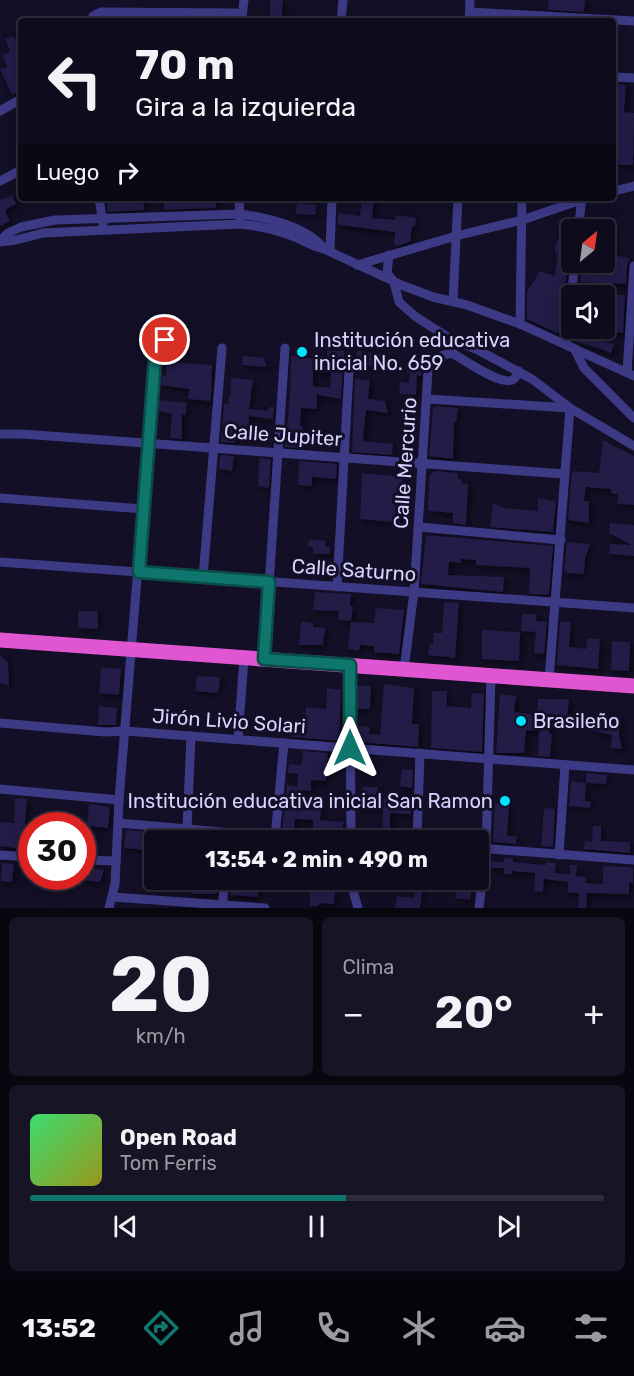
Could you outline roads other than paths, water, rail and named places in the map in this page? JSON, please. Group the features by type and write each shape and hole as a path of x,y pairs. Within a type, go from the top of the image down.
{"highway":[{"path":"0,640 634,686"}],"street":[{"path":"242,18 244,0"},
{"path":"341,18 343,0"},
{"path":"470,0 470,16 536,18"},
{"path":"93,18 101,12 205,12 237,13 241,18"},
{"path":"616,20 634,21"},
{"path":"616,77 634,78"},
{"path":"0,111 18,101"},
{"path":"0,182 18,172"},
{"path":"616,190 634,186"},
{"path":"99,201 104,230"},
{"path":"239,201 240,219"},
{"path":"327,250 332,201"},
{"path":"453,301 458,201"},
{"path":"520,324 522,201"},
{"path":"357,265 456,236 522,220 575,201"},
{"path":"580,219 583,201"},
{"path":"0,242 39,233 240,219"},
{"path":"0,242 12,231 24,226 55,220 240,219 327,250 394,282 433,297 467,304 520,324 631,374 634,266"},
{"path":"389,255 387,273 394,282 399,302 416,316 451,339 519,371 570,408 634,446"},
{"path":"574,273 570,346 584,368 634,418"},
{"path":"109,908 113,897 155,358 165,340"},
{"path":"203,577 222,348"},
{"path":"264,659 285,348"},
{"name":"Calle Mercurio","path":"404,669 414,592 428,371 434,359 452,353 500,380 515,379 519,371"},
{"path":"337,587 349,370"},
{"path":"427,399 570,408"},
{"path":"549,680 570,408"},
{"name":"Calle Jupiter","path":"0,434 422,462 564,474"},
{"path":"0,498 143,508"},
{"path":"419,527 561,540"},
{"name":"Calle Saturno","path":"0,562 634,608"},
{"path":"238,739 244,657"},
{"path":"350,665 351,830"},
{"path":"483,830 489,758 491,676"},
{"name":"Jirón Livio Solari","path":"0,723 634,770"},
{"path":"187,829 191,736"},
{"path":"276,830 284,743"},
{"path":"417,830 420,753"},
{"path":"559,855 566,765"},
{"path":"0,789 119,800"},
{"path":"118,823 193,830"},
{"path":"489,849 634,860"},
{"path":"0,855 18,856"},
{"path":"96,860 116,861"},
{"path":"223,906 224,890"},
{"path":"354,890 358,908"},
{"path":"479,908 480,890"},
{"path":"113,897 265,908"}],"place":[{"name":"Institución educativa inicial No. 659","path":"302,352"},
{"name":"Brasileño","path":"521,721"},
{"name":"Institución educativa inicial San Ramon","path":"505,801"}]}
